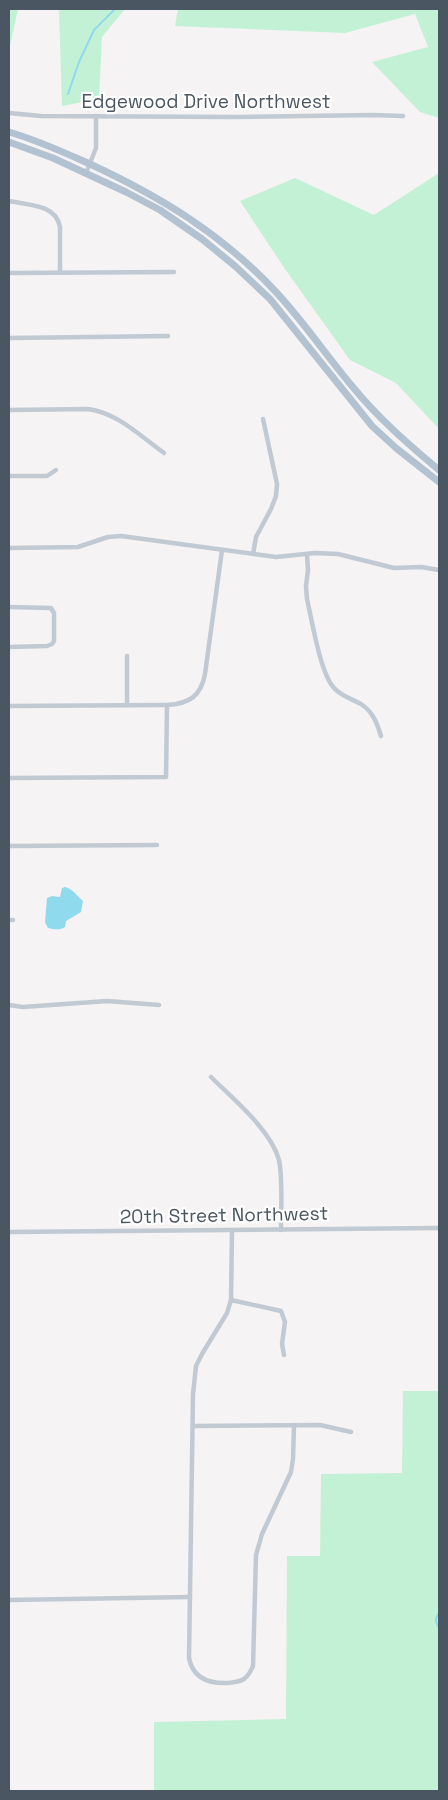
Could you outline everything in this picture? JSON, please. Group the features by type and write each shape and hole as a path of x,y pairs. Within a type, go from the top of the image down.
{"main road":[{"path":"9,132 58,149 135,185 186,215 242,259 276,292 352,387 380,418 439,470"},
{"path":"9,142 53,158 160,210 202,239 235,266 270,299 372,426 439,482"}],"street":[{"name":"Edgewood Drive Northwest","path":"9,113 32,116 235,117 372,114 403,116"},
{"path":"86,174 96,148 96,116"},
{"path":"9,201 47,209 55,213 59,219 60,226 60,272"},
{"path":"9,272 174,272"},
{"path":"9,338 168,336"},
{"path":"9,410 100,410 120,420 164,453"},
{"path":"253,554 256,537 271,510 276,496 277,484 263,419"},
{"path":"9,476 47,476 56,470"},
{"path":"9,548 78,547 108,537 121,536 284,557 307,554 338,554 394,568 421,567 439,570"},
{"path":"9,706 167,705 178,704 193,698 201,689 205,674 222,550"},
{"path":"307,554 307,599 326,676 334,688 344,696 370,711 376,720 381,736"},
{"path":"9,607 48,607 54,613 54,641 52,644 47,646 9,647"},
{"path":"127,656 127,705"},
{"path":"9,778 166,777 167,705"},
{"path":"9,846 158,845"},
{"path":"9,1005 23,1007 122,1001 159,1005"},
{"path":"211,1077 264,1132 274,1146 280,1168 281,1230"},
{"name":"20th Street Northwest","path":"9,1232 439,1228"},
{"path":"232,1231 231,1300 227,1313 196,1366 193,1386 190,1658 191,1668 203,1679 211,1682 237,1682 243,1679 253,1666 256,1555 262,1534 291,1472 294,1425"},
{"path":"231,1300 281,1311 285,1322 282,1344 284,1355"},
{"path":"193,1426 329,1426 350,1432"},
{"path":"9,1600 190,1597"}],"green space":[{"path":"9,9 18,9 9,50"},
{"path":"59,9 125,9 102,37 99,99 62,106"},
{"path":"178,9 439,9 439,118 420,112 372,62 428,47 415,14 345,33 175,26"},
{"path":"439,173 439,429 396,383 350,360 285,269 240,201 295,178 374,215"},
{"path":"403,1391 439,1391 439,1791 154,1791 154,1722 286,1719 287,1556 320,1556 321,1474 402,1473"}],"water":[{"path":"65,887 73,891 83,901 81,912 66,921 63,928 48,928 45,922 47,898 52,896 60,897 62,888"}],"waterway":[{"path":"68,94 79,62 94,30 115,9"},
{"path":"439,1613 436,1620 439,1628"}]}
